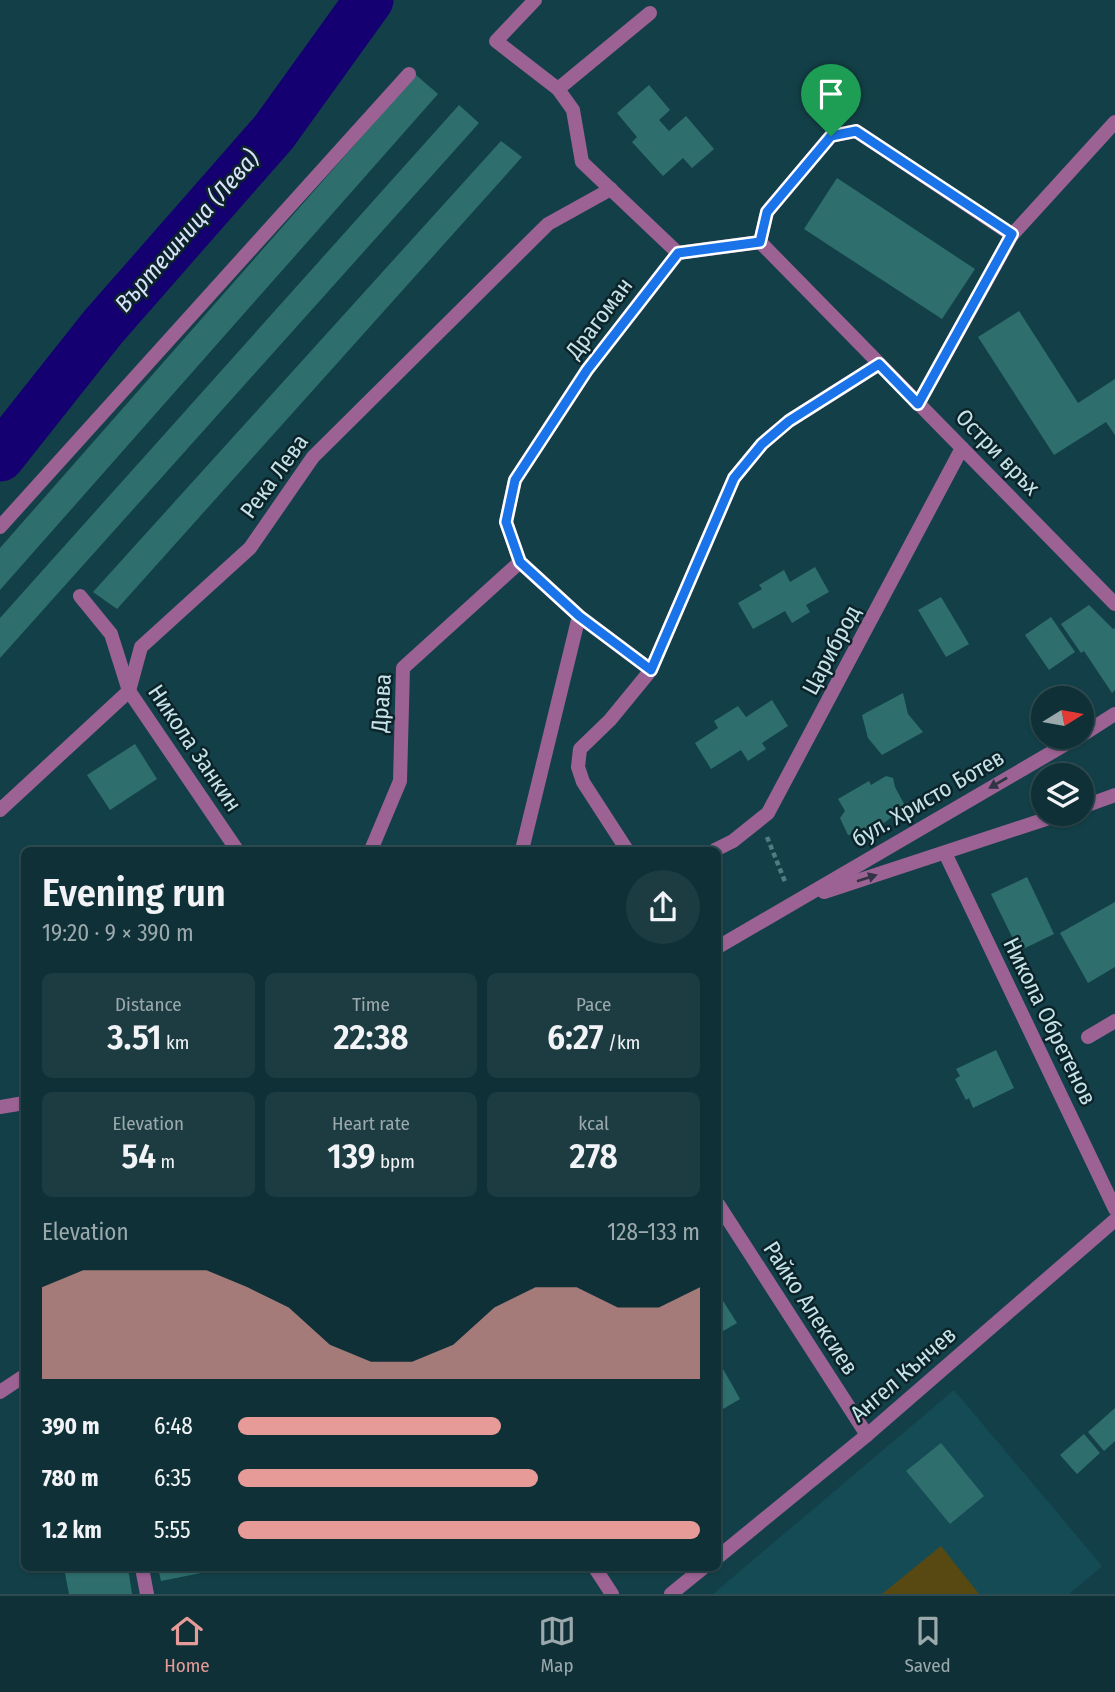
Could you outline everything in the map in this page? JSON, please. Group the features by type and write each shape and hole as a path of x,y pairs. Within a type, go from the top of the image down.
{"street":[{"path":"535,0 496,41 558,89 573,110 582,162 678,253 760,242 767,212 831,136 856,131 1012,234"},
{"path":"558,89 650,13"},
{"path":"0,527 409,74"},
{"path":"918,404 1012,234 1115,121"},
{"name":"Река Лева","path":"129,691 141,647 250,548 313,457 548,224 611,190"},
{"name":"Остри връх","path":"760,242 1115,604"},
{"name":"Драгоман","path":"520,562 506,522 515,480 587,370 678,253"},
{"path":"625,847 583,782 578,767 580,749 610,720 651,670 734,478 762,444 789,421 879,364"},
{"name":"Цариброд","path":"721,847 733,841 768,813 962,448"},
{"path":"520,562 579,616 651,670"},
{"name":"Драва","path":"371,847 400,781 402,668 520,562"},
{"name":"Никола Занкин","path":"80,596 111,634 129,691 235,847"},
{"path":"523,847 579,616"},
{"path":"0,810 129,691"},
{"name":"бул. Христо Ботев","path":"1094,727 1115,714"},
{"name":"бул. Христо Ботев","path":"721,945 1057,749"},
{"path":"1094,803 1115,795"},
{"name":"бул. Христо Ботев","path":"798,902 1031,824"},
{"name":"Никола Обретенов","path":"945,853 1115,1209"},
{"path":"1088,1037 1115,1021"},
{"path":"0,1107 21,1104"},
{"name":"Райко Алексиев","path":"721,1209 867,1435"},
{"name":"Ангел Кънчев","path":"721,1554 867,1435 1115,1220"},
{"path":"0,1392 21,1378"},
{"path":"143,1571 147,1594"},
{"path":"597,1571 611,1594"},
{"path":"671,1594 699,1571"}],"path":[{"path":"760,820 798,902"}],"shaded area":[{"path":"954,1390 1102,1566 1069,1594 713,1594"},
{"path":"941,1546 979,1594 882,1594"}],"building":[{"path":"416,75 438,94 0,590 0,548"},
{"path":"649,85 670,110 659,120 669,131 686,116 714,149 692,168 683,158 663,176 632,142 637,137 617,113"},
{"path":"459,105 479,123 0,658 0,618"},
{"path":"501,141 522,157 117,609 93,592"},
{"path":"837,178 975,269 942,319 804,229"},
{"path":"1019,311 1078,403 1115,379 1115,435 1106,422 1054,455 978,337"},
{"path":"815,567 829,592 806,605 810,612 792,623 785,611 753,629 738,603 762,589 759,585 784,570 790,582"},
{"path":"941,597 969,644 946,657 918,610"},
{"path":"1089,605 1115,628 1115,690 1112,693 1084,651 1081,653 1061,624"},
{"path":"1051,617 1075,652 1049,670 1025,635"},
{"path":"903,693 908,714 923,732 882,755 868,738 862,715"},
{"path":"772,700 788,726 762,743 766,749 748,761 741,750 711,769 695,743 718,728 714,721 738,706 746,717"},
{"path":"135,744 157,779 110,810 87,775"},
{"path":"886,776 893,778 904,804 880,826 848,835 840,818 845,811 838,799 869,781 871,785"},
{"path":"1027,877 1054,934 1019,951 991,894"},
{"path":"1115,902 1115,967 1088,983 1060,933"},
{"path":"996,1050 1014,1088 973,1108 955,1079 960,1076 956,1069"},
{"path":"721,1298 737,1323 721,1332"},
{"path":"721,1365 740,1399 723,1409 721,1405"},
{"path":"1115,1408 1115,1441 1104,1451 1088,1432"},
{"path":"1084,1434 1100,1453 1077,1474 1060,1455"},
{"path":"941,1443 984,1496 950,1524 906,1471"},
{"path":"65,1571 128,1571 132,1594 69,1594"},
{"path":"159,1571 211,1571 161,1581"}],"waterway":[{"name":"Въртешница (Лева)","path":"0,457 103,327 274,132 369,0"}],"route":[{"path":"856,131 1012,234 918,404 879,364 789,421 762,444 734,478 651,670 579,616 520,562 506,522 515,480 587,370 678,253 760,242 767,212 831,136 856,131"}]}
